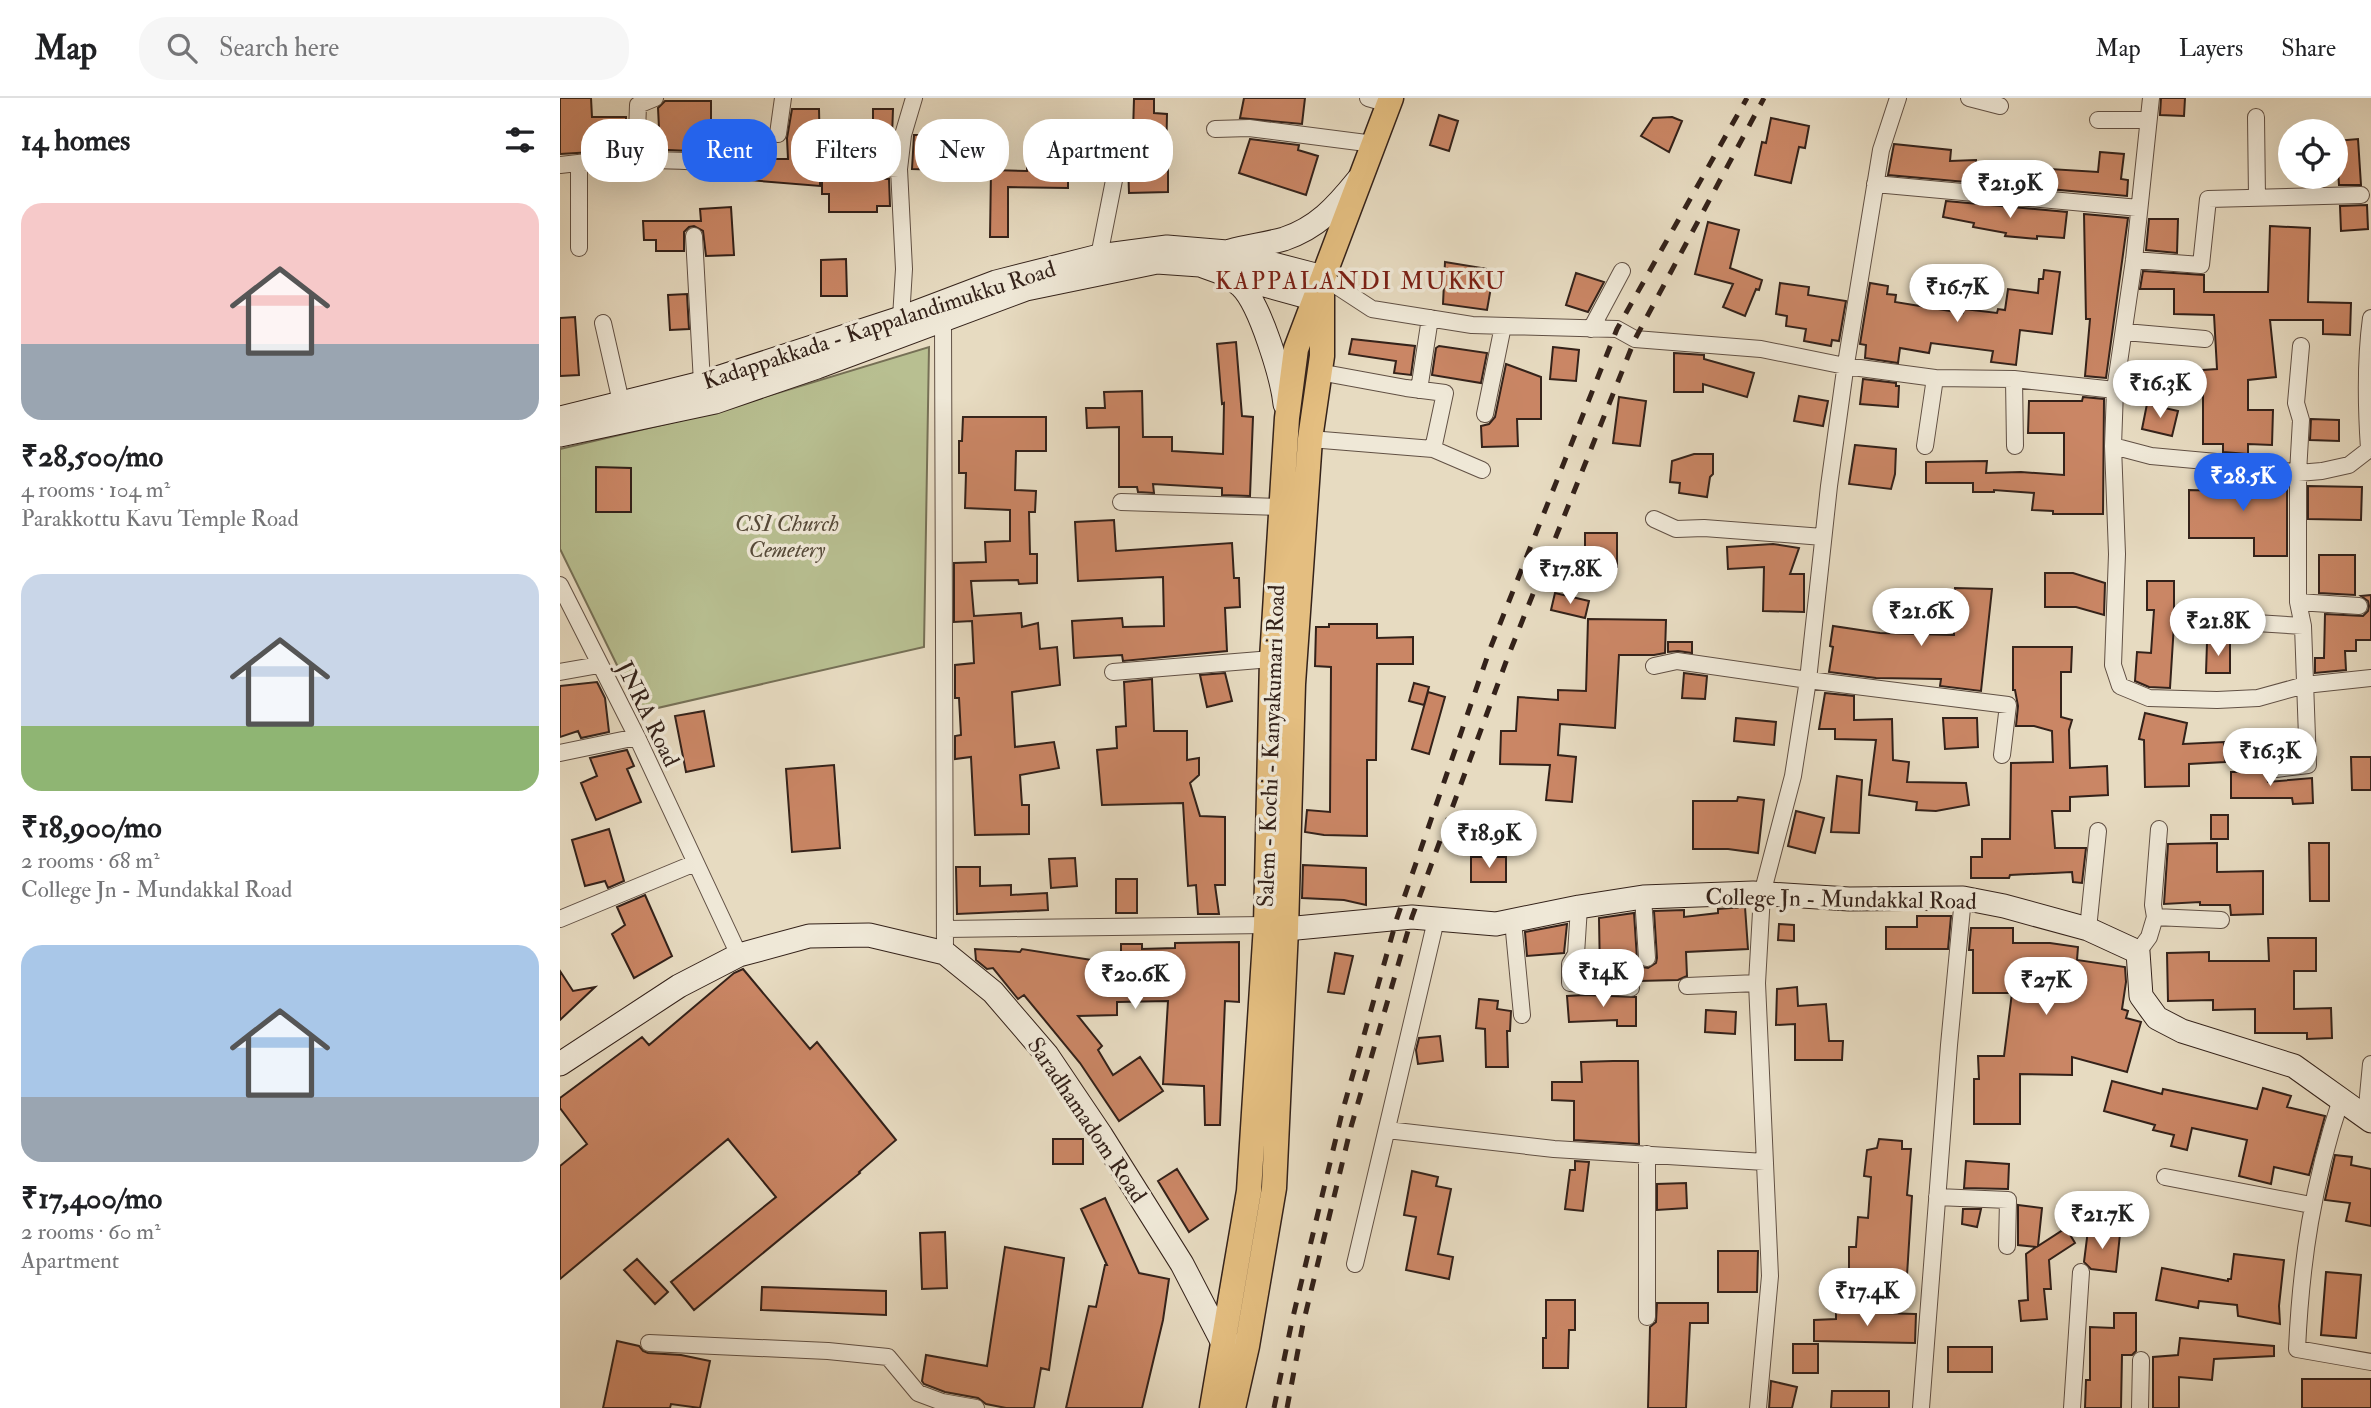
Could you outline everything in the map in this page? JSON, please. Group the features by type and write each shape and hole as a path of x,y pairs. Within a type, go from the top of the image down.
{"main road":[{"name":"Salem - Kochi - Kanyakumari Road","path":"1212,1408 1235,1345 1276,927 1272,659 1287,418 1296,349 1374,144 1383,100"},
{"path":"1276,927 1310,439 1322,356 1319,288"},
{"path":"1233,1408 1235,1345"}],"street":[{"path":"638,119 638,105 655,98"},
{"path":"778,134 783,98"},
{"path":"901,152 914,98"},
{"path":"1758,1408 1770,1276 1757,983 1762,894 1793,776 1808,681 1845,366 1881,150 1898,98"},
{"path":"1969,98 2000,106"},
{"path":"2151,98 2134,260 2115,390 2113,446 2117,554 2113,665 2120,686 2150,698 2258,698 2305,685 2371,678"},
{"path":"2256,117 2257,198"},
{"path":"2098,120 2148,120"},
{"path":"1215,129 1249,128 1374,144"},
{"path":"560,165 579,163 579,248"},
{"path":"1226,263 1309,229 1326,217 1364,172"},
{"path":"900,182 904,269 901,318"},
{"path":"1099,256 1114,182"},
{"path":"1875,184 2139,208"},
{"path":"2134,260 2201,265 2208,199 2361,195"},
{"path":"695,236 702,383"},
{"name":"Kadappakkada - Kappalandimukku Road","path":"560,418 702,383 901,318 996,282 1099,256 1167,247 1226,263"},
{"name":"Kadappakkada - Kappalandimukku Road","path":"560,435 715,402 1026,289 1157,262 1200,265 1226,263"},
{"path":"1226,263 1319,288 1372,309 1472,325 1617,329 1635,339 1761,349 1845,366 1935,378 2014,379 2115,390"},
{"path":"1226,263 1253,304 1273,354 1282,384 1287,418"},
{"path":"1591,328 1622,271"},
{"path":"1419,390 1430,318"},
{"path":"2113,446 2151,456 2249,465 2298,473 2322,471 2349,464 2370,448 2366,410 2366,356 2371,318"},
{"path":"943,320 945,953"},
{"path":"603,323 621,402"},
{"path":"1485,414 1503,326"},
{"path":"2125,332 2205,339"},
{"path":"2276,769 2308,765 2303,626 2298,603 2298,473 2301,420 2295,403 2301,346"},
{"path":"1319,372 1444,393 1433,449"},
{"path":"1925,446 1935,378"},
{"path":"2014,379 2015,446"},
{"path":"1310,439 1433,449 1482,470"},
{"path":"1121,502 1281,507"},
{"path":"1654,519 1676,529 1704,528 1824,537"},
{"name":"JNRA Road","path":"560,585 637,737 739,955"},
{"path":"2298,603 2359,606"},
{"path":"2240,622 2303,626"},
{"path":"1113,672 1272,659"},
{"path":"1654,666 1677,662 2008,705 2002,755"},
{"path":"560,673 599,665"},
{"path":"560,753 637,737"},
{"path":"2159,829 2153,905 2155,917 2149,937 2138,952 2141,996 2157,1018 2182,1031 2294,1066 2369,1119"},
{"path":"2088,929 2098,831"},
{"path":"560,919 695,863"},
{"name":"College Jn - Mundakkal Road","path":"1276,927 1412,917 1496,924 1643,897 1762,894 1849,899 1963,898 2004,906 2088,929 2138,952"},
{"path":"1643,897 1647,958"},
{"path":"1921,1408 1963,898"},
{"path":"1579,907 1576,954 1570,964 1570,983 1631,988"},
{"path":"2155,917 2221,920"},
{"path":"1355,1264 1436,920"},
{"path":"1513,920 1522,1015"},
{"path":"946,929 1276,927"},
{"name":"Saradhamadom Road","path":"560,1064 679,986 739,955 809,936 869,935 945,953 993,992 1048,1055 1235,1345"},
{"path":"1687,986 1757,983"},
{"path":"2369,1119 2371,1064"},
{"path":"2341,1099 2311,1205 2299,1296 2297,1349 2371,1362"},
{"path":"1387,1130 1554,1149 1765,1162"},
{"path":"1647,1154 1647,1317"},
{"path":"2165,1177 2311,1205"},
{"path":"1937,1197 2008,1199 2007,1246"},
{"path":"2072,1408 2081,1272"},
{"path":"649,1343 828,1351 888,1357 918,1393 941,1405 976,1408"},
{"path":"2140,1408 2141,1360"}],"green space":[{"name":"CSI Church Cemetery","path":"929,347 924,647 640,712 560,549 560,449 712,413"}],"building":[{"path":"560,98 591,98 592,117 626,117 581,119 581,153 560,154"},
{"path":"1244,98 1305,98 1302,124 1240,118"},
{"path":"2161,98 2185,98 2184,116 2160,115"},
{"path":"1134,99 1154,99 1154,113 1167,114 1167,119 1133,119"},
{"path":"665,101 711,101 711,119 682,119 682,151 668,150 668,119 659,119 658,108"},
{"path":"792,109 819,109 819,119 791,119 791,182 820,182 820,186 772,182 777,182 777,159 788,159 787,138"},
{"path":"873,109 893,109 893,119 873,119"},
{"path":"1439,115 1458,121 1449,151 1430,145"},
{"path":"1672,117 1682,121 1669,152 1641,136 1653,118"},
{"path":"1771,118 1809,126 1805,148 1799,147 1791,183 1755,175 1762,142 1766,143"},
{"path":"914,135 915,135 915,169 912,169"},
{"path":"1250,139 1299,145 1298,150 1318,156 1306,195 1239,173"},
{"path":"2358,139 2361,185 2348,185 2348,140"},
{"path":"1894,144 1951,150 1950,161 1976,160 1976,164 2013,169 2011,186 1888,175"},
{"path":"2100,152 2124,154 2121,179 2128,180 2127,196 2049,189 2050,169 2098,172"},
{"path":"1009,170 1023,171 1023,182 1068,182 1068,188 1008,187 1008,237 990,237 991,182 1009,182"},
{"path":"822,182 889,182 890,206 877,206 877,212 829,212 829,194 822,194"},
{"path":"1129,182 1168,182 1168,192 1129,193"},
{"path":"1946,201 2067,212 2064,238 2005,236 2006,233 1973,227 1974,223 1943,217"},
{"path":"2367,205 2368,229 2341,231 2340,206"},
{"path":"731,207 734,255 706,256 703,231 694,226 684,232 684,251 656,251 656,240 644,240 643,221 701,221 700,209"},
{"path":"2084,214 2128,218 2106,378 2085,376 2090,319 2086,319"},
{"path":"2149,219 2178,219 2177,253 2146,250"},
{"path":"1708,222 1739,230 1730,268 1762,280 1745,316 1723,307 1733,284 1695,274"},
{"path":"2270,226 2310,228 2308,302 2351,303 2350,335 2323,334 2323,320 2270,320 2276,377 2248,380 2248,410 2273,410 2272,445 2248,444 2248,454 2223,452 2223,444 2203,444 2203,370 2217,369 2214,315 2174,314 2174,289 2140,289 2143,271 2204,275 2204,292 2268,292"},
{"path":"846,259 847,296 821,296 821,260"},
{"path":"1445,262 1494,270 1487,310 1443,304"},
{"path":"2044,270 2060,272 2052,334 2020,330 2016,365 1991,362 1993,351 1931,343 1929,353 1900,348 1898,363 1865,358 1866,345 1860,344 1870,283 1888,286 1887,294 1896,295 1895,302 1963,313 1964,309 1997,313 1998,309 2005,310 2008,289 2038,293 2039,279 2043,279"},
{"path":"1576,273 1604,282 1588,312 1566,305"},
{"path":"1780,283 1809,287 1808,295 1846,301 1839,341 1832,340 1831,346 1804,341 1806,329 1786,326 1787,316 1776,314"},
{"path":"687,294 689,329 670,330 668,295"},
{"path":"575,317 579,375 560,376 560,318"},
{"path":"1352,339 1415,346 1411,375 1394,373 1396,361 1349,354"},
{"path":"1236,342 1242,416 1253,417 1250,496 1222,495 1222,488 1153,484 1154,493 1138,492 1137,487 1119,487 1119,427 1087,428 1086,408 1105,408 1104,392 1142,391 1143,437 1172,437 1172,451 1223,454 1224,403 1222,404 1217,344"},
{"path":"1439,346 1487,353 1481,383 1432,375 1436,348"},
{"path":"1553,347 1579,350 1576,381 1550,379"},
{"path":"1674,353 1704,355 1704,359 1754,373 1747,397 1703,384 1703,392 1674,392"},
{"path":"1506,364 1541,377 1541,419 1517,419 1518,446 1482,447 1481,426 1489,424 1495,417"},
{"path":"1863,379 1896,383 1896,386 1899,386 1898,407 1860,404"},
{"path":"1799,396 1828,401 1823,426 1794,421"},
{"path":"1619,397 1646,401 1640,446 1613,443"},
{"path":"2083,397 2104,399 2103,514 2053,514 2053,511 2032,510 2034,493 1994,490 1973,492 1973,483 1926,483 1926,462 1987,461 1986,473 2064,475 2064,433 2028,433 2029,401 2082,401"},
{"path":"2147,404 2178,411 2172,436 2142,429"},
{"path":"963,417 1046,417 1046,451 1016,451 1015,490 1036,491 1035,512 1029,512 1030,554 1037,554 1037,583 1019,584 1018,580 971,581 974,616 1021,613 1022,627 1038,623 1040,649 1057,647 1060,685 1012,692 1015,747 1054,742 1059,768 1020,775 1022,805 1029,805 1029,834 975,835 971,757 955,759 955,736 961,735 959,698 955,698 955,665 974,663 972,621 954,622 954,563 986,562 985,542 1010,541 1010,510 965,508 966,473 959,473 959,441 962,441"},
{"path":"2311,419 2339,420 2339,441 2310,440"},
{"path":"1855,445 1896,449 1895,474 1891,489 1849,484"},
{"path":"1694,454 1713,454 1713,474 1710,477 1707,497 1679,493 1680,483 1670,482 1672,461"},
{"path":"596,467 631,468 631,512 596,512"},
{"path":"2223,473 2287,482 2287,556 2254,556 2254,538 2189,538 2189,490 2223,491"},
{"path":"2308,486 2362,487 2361,520 2308,519"},
{"path":"1114,520 1116,551 1232,543 1234,578 1239,578 1240,607 1225,608 1227,651 1123,661 1122,655 1074,658 1072,621 1122,618 1123,627 1164,626 1163,577 1078,581 1075,522"},
{"path":"1585,533 1617,533 1617,567 1585,566"},
{"path":"1773,544 1799,548 1790,574 1804,574 1804,612 1763,611 1764,567 1728,569 1727,547"},
{"path":"2319,555 2355,555 2355,595 2319,593"},
{"path":"2045,573 2073,573 2105,583 2104,615 2076,607 2045,607"},
{"path":"2147,581 2174,581 2170,688 2149,687 2135,681 2137,652 2151,653 2154,610 2147,610"},
{"path":"1955,588 1992,589 1981,691 1940,686 1941,679 1876,678 1829,672 1833,626 1880,633 1954,635"},
{"path":"1555,593 1589,601 1585,618 1551,610"},
{"path":"2371,595 2371,640 2356,640 2356,651 2345,651 2346,670 2315,673 2315,658 2324,658 2325,614 2363,616 2369,606 2368,601 2361,596"},
{"path":"1588,619 1666,620 1665,653 1619,655 1615,728 1560,724 1558,755 1576,757 1572,802 1546,800 1550,765 1500,764 1501,731 1516,731 1518,697 1558,700 1558,690 1586,691"},
{"path":"1329,624 1377,624 1377,638 1413,637 1413,664 1377,664 1376,760 1367,760 1367,836 1305,832 1307,810 1330,812 1331,667 1315,666 1316,627 1329,627"},
{"path":"1668,642 1692,642 1692,653 1668,652"},
{"path":"2207,643 2230,643 2230,673 2206,673"},
{"path":"2013,647 2072,647 2071,672 2061,672 2061,717 2072,720 2069,730 2070,768 2107,766 2108,795 2070,797 2070,811 2052,811 2055,848 2086,848 2082,883 2073,882 2072,872 2010,875 2009,878 1971,878 1971,857 1982,857 1982,839 2010,839 2011,763 2053,762 2052,731 2034,726 2016,726 2018,706 2013,690"},
{"path":"1225,673 1232,701 1207,707 1200,675"},
{"path":"1684,673 1707,676 1705,699 1682,698"},
{"path":"1152,679 1154,731 1187,731 1187,760 1199,758 1199,775 1190,783 1200,816 1225,817 1225,885 1215,885 1219,914 1198,914 1196,885 1188,886 1183,803 1102,805 1097,750 1117,748 1116,727 1126,726 1124,682"},
{"path":"597,682 605,698 609,732 581,738 578,731 560,737 560,686"},
{"path":"1414,683 1429,687 1424,705 1409,701"},
{"path":"1428,692 1445,697 1429,754 1412,749"},
{"path":"1825,693 1854,696 1854,720 1892,719 1893,760 1909,762 1907,782 1966,783 1969,805 1936,811 1916,810 1917,802 1869,795 1876,740 1835,739 1835,729 1819,729"},
{"path":"704,711 714,766 686,772 675,716"},
{"path":"2145,713 2187,723 2183,744 2224,742 2225,762 2189,764 2189,786 2145,787 2144,740 2139,739"},
{"path":"1736,718 1776,722 1774,745 1734,741"},
{"path":"1943,718 1977,718 1978,747 1945,749"},
{"path":"627,750 634,766 627,769 641,802 596,820 581,783 597,776 590,758"},
{"path":"2351,757 2371,757 2371,790 2352,790"},
{"path":"834,765 840,848 792,852 786,769"},
{"path":"2231,772 2266,772 2268,782 2312,778 2313,803 2293,804 2292,798 2231,798"},
{"path":"1837,776 1862,780 1859,833 1831,832"},
{"path":"1738,797 1764,800 1758,853 1728,849 1693,849 1693,801 1737,801"},
{"path":"1796,811 1824,818 1815,853 1788,846"},
{"path":"2211,815 2228,815 2228,839 2211,839"},
{"path":"609,829 624,881 608,888 605,881 585,886 572,840"},
{"path":"2217,843 2217,872 2263,871 2263,914 2231,915 2230,905 2200,905 2200,902 2164,904 2168,844"},
{"path":"2309,843 2329,843 2329,901 2310,901"},
{"path":"1471,857 1506,857 1506,882 1471,882"},
{"path":"1075,858 1077,886 1051,888 1049,859"},
{"path":"1303,865 1366,868 1366,905 1344,900 1302,898"},
{"path":"956,867 980,867 980,886 1011,885 1011,895 1047,893 1048,910 957,914"},
{"path":"1116,879 1137,879 1137,913 1116,913"},
{"path":"645,895 672,956 634,978 612,934 625,925 617,907"},
{"path":"1745,907 1748,949 1686,952 1687,976 1678,980 1638,981 1600,975 1599,918 1634,913 1637,959 1642,967 1648,968 1656,963 1657,958 1654,911 1684,910 1684,917 1718,913 1718,909"},
{"path":"1917,916 1951,916 1948,949 1886,949 1886,927 1917,927"},
{"path":"1567,924 1564,953 1527,956 1525,932"},
{"path":"1779,924 1794,925 1794,941 1778,940"},
{"path":"1971,928 2013,928 2013,943 2050,943 2078,947 2077,960 2125,967 2122,1009 2128,1011 2126,1018 2141,1022 2127,1072 2072,1057 2072,1075 2020,1074 2020,1124 1974,1124 1974,1079 1979,1079 1978,1056 2004,1056 2012,993 1973,993 1973,950 1969,950"},
{"path":"2268,938 2316,938 2316,971 2294,971 2294,1009 2331,1008 2332,1038 2307,1039 2307,1033 2255,1033 2255,1009 2213,1010 2213,1000 2168,1001 2167,953 2209,952 2209,961 2269,961"},
{"path":"1239,942 1239,1002 1225,1001 1220,1125 1205,1125 1204,1086 1163,1084 1168,1001 1117,1002 1117,1015 1078,1016 1102,1046 1098,1050 1113,1075 1140,1057 1163,1091 1119,1121 1080,1063 1024,995 1018,999 993,968 987,969 976,960 975,949 1020,952 1022,949 1098,961 1121,960 1121,944 1142,944 1142,949 1175,948 1175,943"},
{"path":"1335,953 1353,956 1344,994 1328,992"},
{"path":"743,969 810,1049 817,1042 896,1140 694,1310 671,1282 776,1197 728,1139 560,1279 560,1166 587,1144 560,1108 560,1098 642,1037 649,1045 734,973"},
{"path":"560,971 573,991 595,987 560,1020"},
{"path":"1797,987 1798,1006 1826,1004 1829,1041 1843,1041 1842,1060 1795,1060 1795,1024 1776,1025 1777,989"},
{"path":"1567,996 1636,997 1636,1026 1617,1026 1617,1020 1569,1022"},
{"path":"1479,999 1498,1001 1497,1009 1511,1011 1510,1031 1507,1031 1508,1067 1486,1067 1485,1029 1476,1028"},
{"path":"1706,1010 1736,1012 1735,1034 1705,1032"},
{"path":"1440,1036 1443,1061 1418,1064 1416,1050 1419,1038"},
{"path":"1638,1061 1639,1144 1574,1140 1574,1101 1552,1100 1552,1082 1582,1082 1581,1062"},
{"path":"2112,1081 2162,1094 2163,1089 2257,1109 2263,1088 2291,1096 2287,1107 2325,1116 2309,1175 2274,1167 2271,1184 2239,1176 2247,1140 2192,1128 2187,1150 2171,1146 2174,1135 2153,1130 2155,1125 2104,1111"},
{"path":"1053,1139 1083,1139 1083,1164 1053,1164"},
{"path":"1879,1139 1902,1141 1902,1149 1911,1149 1907,1195 1912,1196 1907,1275 1849,1274 1849,1247 1856,1247 1858,1217 1868,1218 1871,1177 1864,1176 1867,1150 1877,1148"},
{"path":"2335,1155 2352,1157 2351,1165 2371,1169 2371,1226 2346,1221 2350,1203 2325,1200"},
{"path":"1575,1161 1589,1162 1583,1211 1565,1209 1570,1170 1575,1170"},
{"path":"1966,1161 2009,1164 2008,1189 1964,1188"},
{"path":"1177,1169 1208,1219 1189,1232 1158,1181"},
{"path":"1412,1171 1438,1177 1436,1186 1451,1189 1438,1254 1453,1257 1449,1279 1406,1270 1416,1217 1404,1215"},
{"path":"1686,1183 1687,1208 1657,1210 1657,1184"},
{"path":"1105,1198 1139,1273 1169,1279 1163,1320 1142,1408 1066,1408 1089,1306 1096,1307 1107,1265 1081,1209"},
{"path":"2018,1205 2042,1208 2038,1246 2066,1228 2075,1243 2049,1260 2051,1289 2044,1289 2047,1319 2021,1321 2019,1301 2028,1300 2026,1254 2036,1247 2018,1245"},
{"path":"1963,1209 1981,1209 1977,1227 1962,1224"},
{"path":"2088,1230 2120,1234 2116,1272 2091,1269 2084,1262"},
{"path":"945,1232 947,1288 922,1289 920,1233"},
{"path":"1005,1247 1064,1258 1049,1370 1041,1368 1034,1408 1006,1408 986,1404 978,1398 945,1392 922,1381 926,1355 987,1366"},
{"path":"1718,1251 1758,1251 1757,1292 1718,1292"},
{"path":"2234,1254 2284,1260 2279,1306 2280,1324 2238,1316 2237,1305 2199,1301 2198,1308 2156,1300 2162,1268 2228,1281 2231,1279"},
{"path":"637,1259 668,1292 655,1304 624,1270"},
{"path":"2326,1272 2361,1275 2356,1338 2321,1335"},
{"path":"762,1287 886,1291 886,1315 761,1310"},
{"path":"1546,1300 1575,1300 1575,1330 1569,1330 1568,1368 1543,1368"},
{"path":"1657,1303 1708,1303 1708,1323 1690,1323 1686,1408 1648,1408 1650,1327 1656,1322"},
{"path":"1836,1312 1916,1314 1915,1343 1814,1341 1814,1320 1836,1319"},
{"path":"2114,1313 2136,1313 2136,1351 2132,1355 2122,1355 2121,1408 2085,1408 2086,1380 2090,1380 2090,1327 2114,1328"},
{"path":"2180,1338 2274,1346 2274,1356 2214,1359 2212,1380 2179,1377 2179,1408 2153,1408 2153,1357 2178,1355"},
{"path":"617,1341 639,1346 648,1353 681,1355 710,1361 700,1408 671,1404 670,1408 603,1408"},
{"path":"1793,1344 1818,1344 1818,1373 1793,1373"},
{"path":"1948,1347 1992,1347 1992,1372 1948,1372"},
{"path":"2302,1379 2371,1379 2371,1408 2302,1408"},
{"path":"1771,1381 1797,1387 1792,1408 1769,1408"},
{"path":"1832,1391 1889,1391 1889,1408 1831,1408"}],"railway":[{"path":"1274,1408 1342,1113 1397,918 1490,649 1617,329 1747,98"},
{"path":"1287,1408 1303,1324 1351,1127 1412,917 1507,659 1635,339 1764,98"}],"district":[{"name":"KAPPALANDI MUKKU","path":"1361,281"}]}
